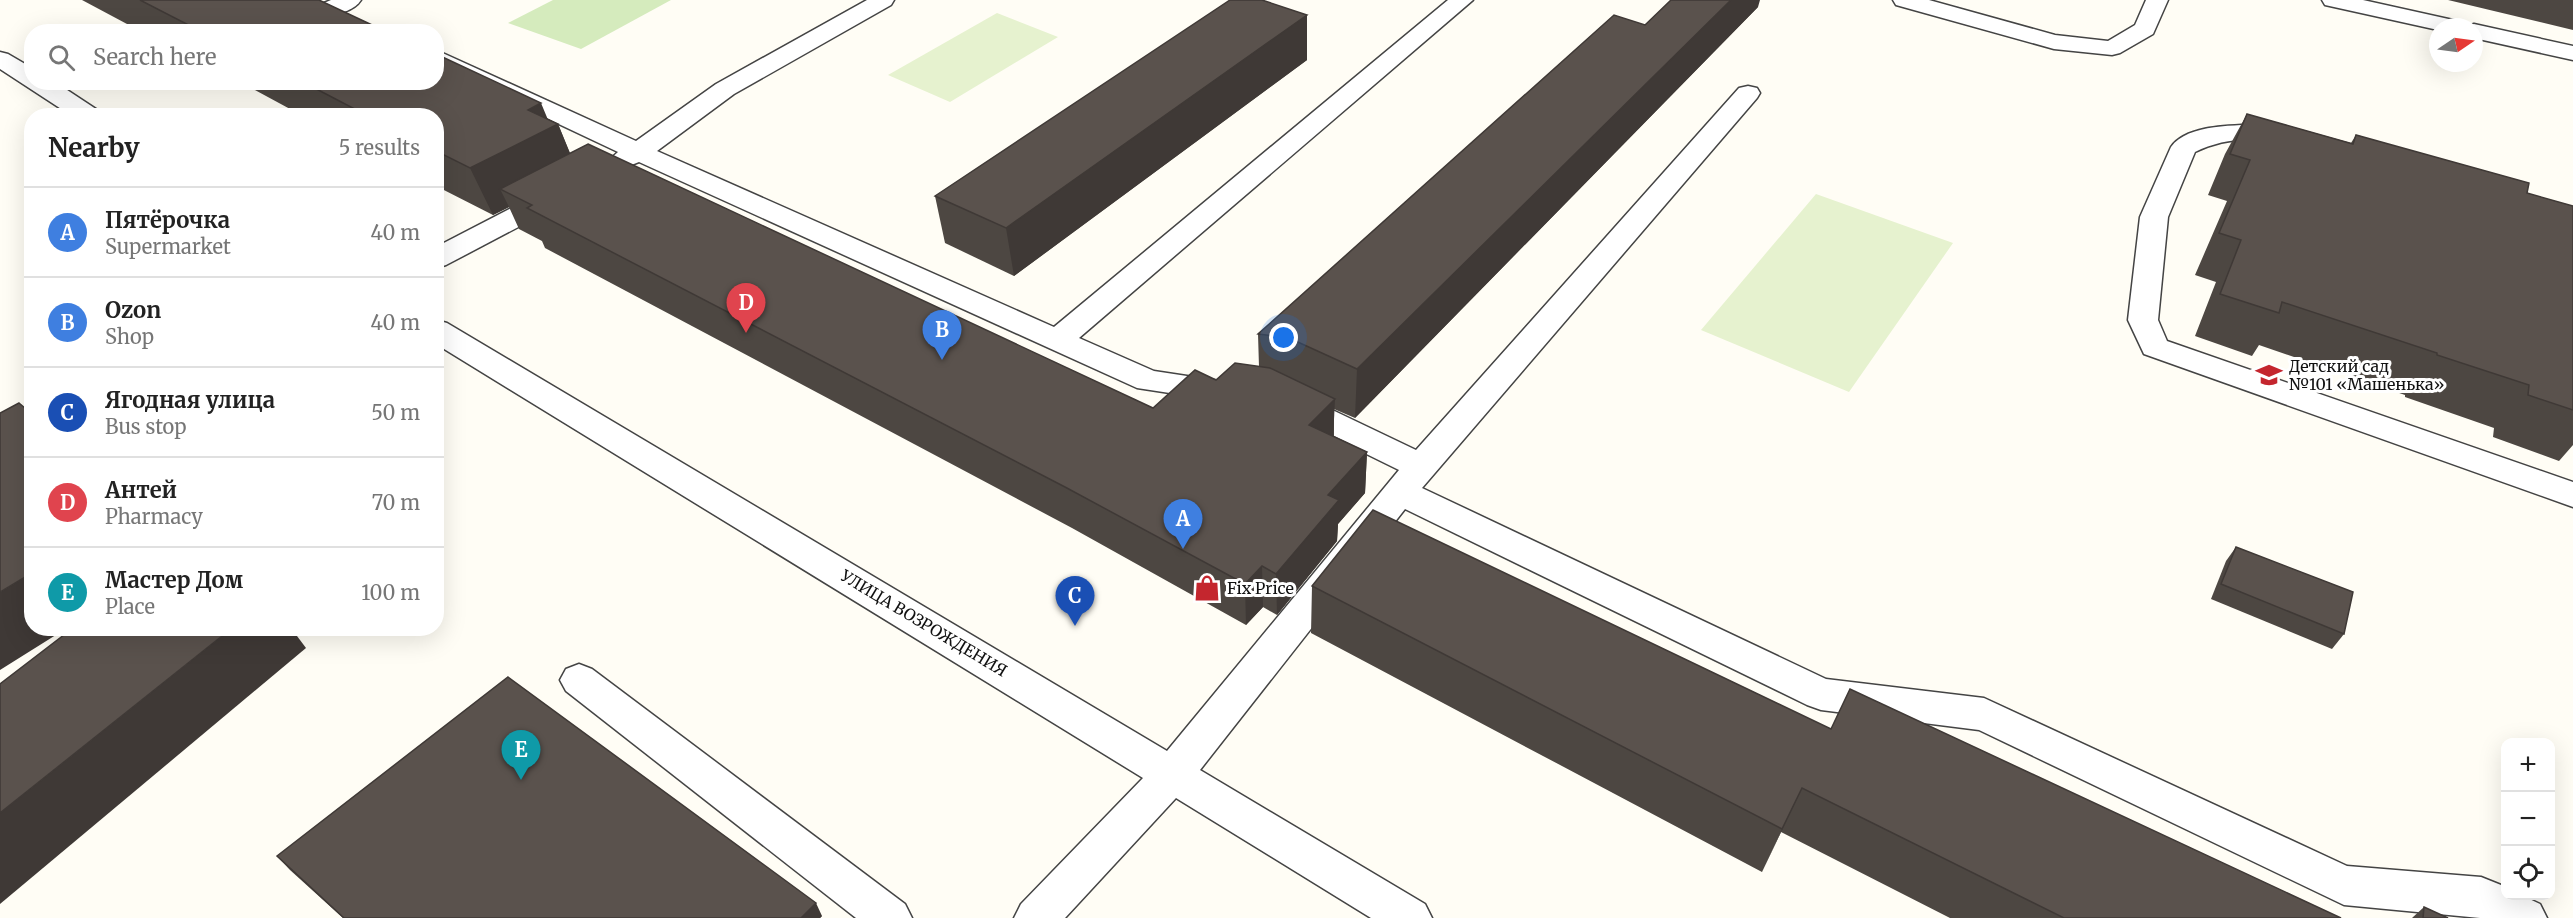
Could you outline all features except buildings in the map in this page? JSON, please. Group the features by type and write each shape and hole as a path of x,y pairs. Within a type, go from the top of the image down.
{"street":[{"path":"444,255 638,152 725,89 883,0"},
{"path":"1058,340 1461,0"},
{"path":"1904,0 2054,42 2112,48 2145,29 2157,0"},
{"path":"2333,0 2429,21"},
{"path":"333,3 362,22"},
{"path":"2483,33 2573,53"},
{"path":"0,59 24,74"},
{"path":"444,61 638,152 1148,381 1277,397 1410,479 1821,694 1984,714 2344,885 2481,897 2525,918"},
{"path":"49,90 78,108"},
{"path":"1036,918 1173,773 1410,479 1748,93"},
{"path":"2310,146 2264,132 2209,135 2184,147 2154,217 2143,320 2155,348 2573,495"},
{"name":"УЛИЦА ВОЗРОЖДЕНИЯ","path":"444,335 1410,918"},
{"path":"579,680 890,918"}],"green space":[{"path":"553,0 671,0 581,49 508,23"},
{"path":"997,13 1058,37 950,102 888,75"},
{"path":"1816,194 1953,243 1849,392 1701,330"}],"place":[{"name":"Антей","path":"746,333"},
{"name":"Ozon","path":"942,360"},
{"name":"Детский сад №101 «Машенька»","path":"2269,375"},
{"name":"Пятёрочка","path":"1183,549"},
{"name":"Fix Price","path":"1207,588"},
{"name":"Ягодная улица","path":"1075,626"},
{"name":"Мастер Дом","path":"521,780"}]}
